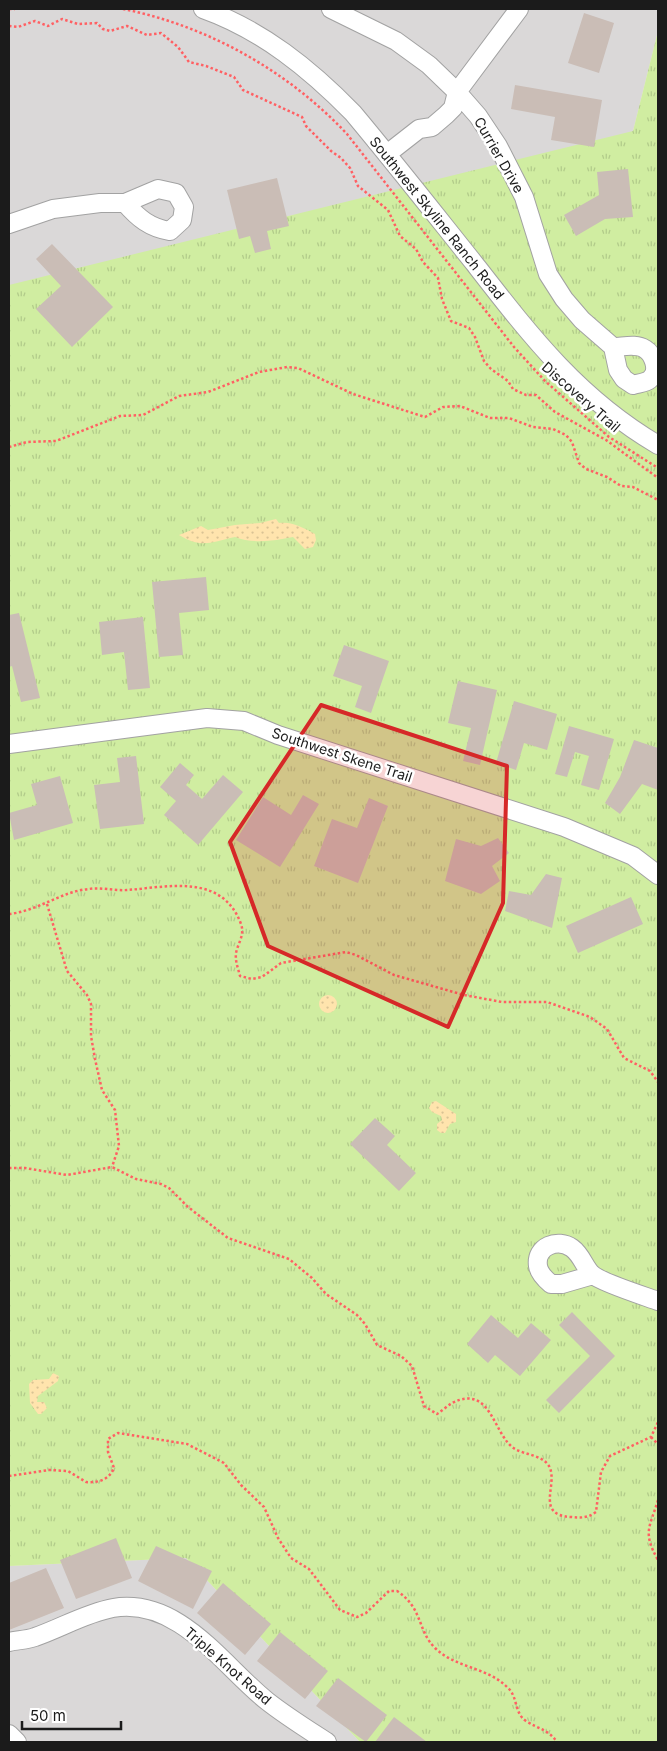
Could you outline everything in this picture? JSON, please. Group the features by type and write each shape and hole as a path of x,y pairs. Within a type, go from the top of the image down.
{"street":[{"name":"Southwest Skyline Ranch Road","path":"203,9 267,40 295,59 324,83 353,113 531,336 566,376 598,404 658,445"},
{"name":"Currier Drive","path":"331,9 396,41 429,65 478,116 498,146 524,197 548,274 564,299 582,320 613,347"},
{"path":"386,154 419,129 432,127 453,108 457,92 519,9"},
{"path":"9,224 53,209 100,203 125,204"},
{"name":"Southwest Skene Trail","path":"9,744 207,718 244,721 278,735 564,827 633,856 658,875"},
{"path":"593,1275 658,1301"},
{"name":"Triple Knot Road","path":"9,1642 33,1638 89,1615 114,1608 135,1607 153,1612 172,1619 195,1635 267,1701 327,1742"},
{"path":"9,1734 17,1742"}],"path":[{"path":"9,9 15,9"},
{"name":"Discovery Trail","path":"123,9 147,14 236,50 296,87 323,109 353,141 514,347 544,381 609,437 658,468"},
{"path":"9,26 18,27 35,21 48,26 62,19 78,24 97,23 103,29 110,31 127,26 147,35 161,33 178,47 189,62 206,66 234,77 244,90 302,117 306,126 350,168 358,186 388,210 400,236 416,249 423,262 438,278 442,299 451,321 469,328 476,337 484,361 491,369 503,376 516,391 536,395 555,412 606,440 658,478"},
{"path":"9,447 27,442 56,441 120,416 143,415 179,396 208,392 259,372 287,367 298,368 353,394 425,417 443,407 460,406 490,418 509,418 533,427 553,429 566,435 572,442 579,463 586,469 607,477 620,486 633,487 658,500"},
{"path":"9,914 22,912 88,889 124,890 170,886 210,889 221,896 241,924 242,934 236,954 236,964 240,976 246,978 262,977 275,966 293,960 346,952 356,955 394,976 411,978 464,995 502,1002 547,1002 585,1015 608,1030 624,1058 650,1071 658,1082"},
{"path":"47,904 67,971 87,995 91,1004 91,1036 102,1090 116,1110 119,1146 112,1167"},
{"path":"9,1168 25,1168 67,1175 112,1167 136,1179 161,1184 169,1188 188,1207 228,1238 289,1259 312,1278 326,1294 357,1315 365,1324 377,1345 408,1360 419,1381 421,1400 428,1411 437,1414 451,1404 462,1400 479,1401 489,1411 508,1442 515,1449 542,1459 548,1464 551,1471 549,1497 551,1508 558,1514 583,1518 596,1512 601,1472 610,1456 650,1437 658,1422"},
{"path":"9,1476 49,1470 68,1471 86,1482 104,1480 111,1474 114,1468 108,1452 108,1439 118,1433 187,1444 198,1449 230,1468 241,1485 264,1507 278,1538 291,1558 309,1569 340,1610 356,1617 366,1613 389,1591 397,1591 412,1604 430,1643 436,1650 456,1663 481,1670 508,1688 514,1697 518,1714 526,1721 545,1729 556,1742"},
{"path":"650,1437 658,1444"},
{"path":"658,1500 652,1515 648,1536 649,1544 658,1560"}],"highlighted area":[{"path":"321,705 507,766 503,903 448,1027 268,946 230,842"}],"shaded area":[{"path":"9,9 658,9 658,31 633,131 658,163 9,402"},
{"path":"186,1558 360,1742 9,1742 9,1566"}],"green space":[{"path":"658,31 658,1742 360,1742 186,1558 9,1566 9,285 633,131"}],"sand":[{"path":"276,519 279,523 293,524 315,534 316,540 313,547 305,549 293,537 271,541 256,541 235,537 200,543 179,535 201,526 208,530"},
{"path":"328,995 334,998 337,1004 334,1010 328,1013 322,1010 319,1004 322,998"},
{"path":"436,1101 456,1114 456,1122 450,1124 445,1133 437,1130 437,1124 442,1120 441,1116 432,1112 429,1108 432,1102"},
{"path":"53,1373 59,1376 58,1381 38,1396 37,1402 44,1402 47,1408 41,1414 38,1414 30,1403 29,1384 33,1380 49,1379"}],"building":[{"path":"584,13 614,23 599,73 568,63"},
{"path":"515,85 602,100 594,147 551,140 555,117 511,109"},
{"path":"628,169 633,217 605,219 576,236 564,215 599,195 597,172"},
{"path":"277,178 289,226 267,231 271,249 255,253 250,236 239,239 227,190"},
{"path":"52,244 113,307 72,347 36,309 61,286 36,259"},
{"path":"206,577 209,610 179,613 183,655 159,657 152,582"},
{"path":"19,613 40,698 21,702 12,666 9,667 9,615"},
{"path":"143,617 150,688 128,690 124,652 102,655 99,622"},
{"path":"344,645 389,661 371,713 355,707 362,686 333,676"},
{"path":"458,681 497,690 480,765 463,761 471,728 448,723"},
{"path":"514,701 557,714 547,750 524,743 516,770 496,763"},
{"path":"569,726 614,739 599,790 581,785 589,756 575,752 567,777 555,774"},
{"path":"634,740 658,748 658,790 642,784 620,814 605,803 620,777"},
{"path":"136,756 144,824 100,829 94,785 120,782 117,758"},
{"path":"180,763 194,775 186,785 202,799 223,775 243,792 198,845 164,815 176,801 160,787"},
{"path":"60,776 73,823 14,840 9,813 37,805 31,784"},
{"path":"303,795 319,804 280,867 236,840 263,797 291,815"},
{"path":"369,798 388,806 358,883 314,866 332,819 357,828"},
{"path":"498,838 509,853 492,866 500,881 481,894 445,881 456,839 481,846"},
{"path":"546,874 562,878 552,928 505,911 509,891 531,895"},
{"path":"631,897 643,924 578,953 566,926"},
{"path":"375,1118 395,1136 387,1145 416,1173 399,1191 350,1144"},
{"path":"572,1312 615,1356 559,1413 546,1400 590,1356 559,1325"},
{"path":"491,1315 518,1338 531,1323 551,1340 520,1376 495,1355 488,1363 467,1344"},
{"path":"116,1538 132,1578 76,1599 60,1560"},
{"path":"156,1546 212,1571 193,1609 138,1581"},
{"path":"46,1568 64,1608 9,1630 9,1583"},
{"path":"223,1583 271,1624 245,1655 197,1613"},
{"path":"280,1632 328,1671 305,1699 257,1661"},
{"path":"338,1678 387,1715 366,1742 316,1706"},
{"path":"394,1717 427,1742 375,1742"}]}
